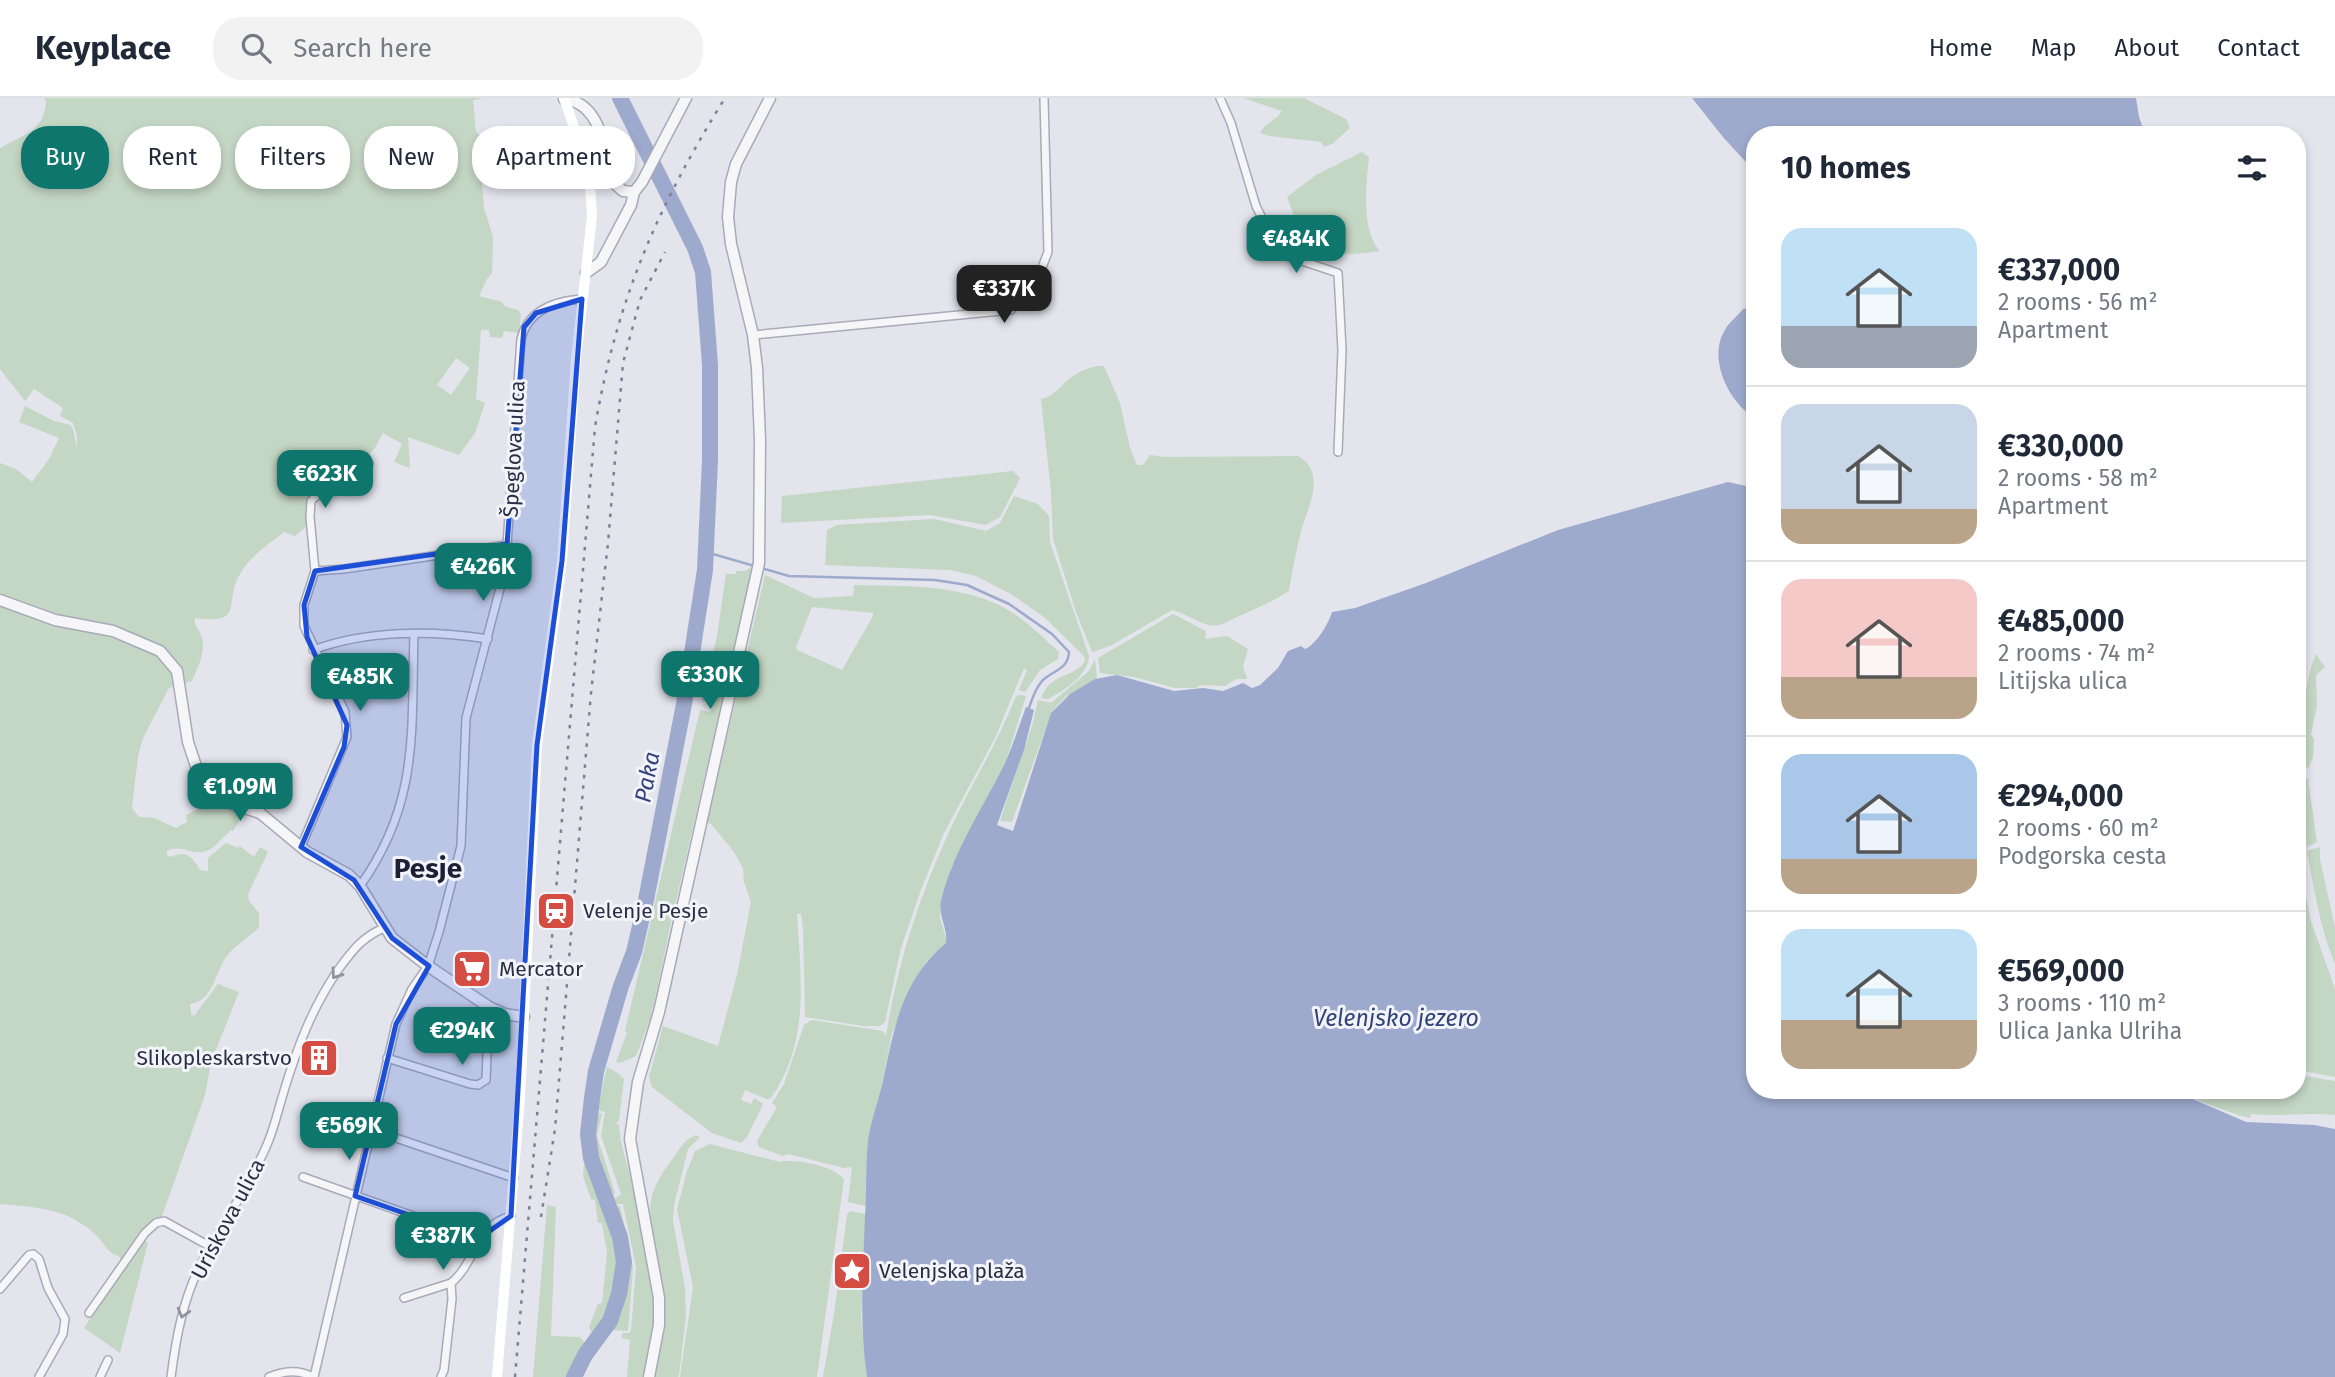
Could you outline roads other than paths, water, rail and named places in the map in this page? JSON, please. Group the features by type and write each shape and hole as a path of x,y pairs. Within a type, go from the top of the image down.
{"main road":[{"path":"497,1377 514,1178 537,745 562,561 582,299 592,216 585,159 564,98"}],"street":[{"path":"564,98 576,100 586,106 593,115 615,184 622,191 634,192"},
{"path":"649,1377 659,1325 659,1298 630,1139 638,1082 659,1012 759,563 760,440 753,335 731,244 728,199 736,164 770,98"},
{"path":"753,335 1011,310 1041,270 1048,252 1044,98"},
{"path":"1220,98 1231,123 1256,206 1267,228 1287,256 1338,273 1342,350 1338,452"},
{"path":"586,273 595,268 605,254 682,100"},
{"name":"Špeglova ulica","path":"314,1377 387,1058 403,1006 428,965 461,846 466,718 502,581 507,545 521,339 524,327 536,313 558,303 582,299"},
{"path":"301,847 347,737 345,712 313,650 304,626 303,613 315,571 311,501 328,485 369,464"},
{"path":"315,571 507,545"},
{"path":"0,600 55,620 113,631 160,651 174,665 180,679 188,742 203,781 222,800 260,813 301,847 342,871 360,886 392,938 428,965 489,1007 505,1014 524,1017"},
{"path":"313,650 344,641 414,634 488,639"},
{"path":"360,886 386,844 403,798 410,759 414,634"},
{"name":"Uriskova ulica","path":"171,1377 181,1319 190,1290 211,1247 252,1178 268,1143 294,1058 316,1005 352,951 369,934 384,928"},
{"path":"387,1058 470,1084 482,1083 485,1080 489,1007"},
{"path":"310,1111 514,1178"},
{"path":"303,1177 478,1239"},
{"path":"404,1298 451,1283 462,1272 478,1239 494,1224 511,1216"},
{"path":"89,1313 145,1233 156,1223 164,1221 211,1247"},
{"path":"0,1289 29,1255 33,1254 39,1259 48,1287 65,1319 63,1334 39,1377"},
{"path":"441,1377 452,1299 451,1283"},
{"path":"100,1377 108,1360"},
{"path":"269,1377 297,1371 314,1377"}],"water":[{"path":"1692,98 2136,98 2142,126 1746,126 1746,162"},
{"path":"1746,308 1746,411 1729,391 1723,379 1718,353 1725,330"},
{"name":"Velenjsko jezero","path":"1728,482 1746,486 1746,1099 2193,1099 2246,1122 2314,1125 2335,1129 2335,1377 867,1377 862,1297 870,1128 901,1008 918,974 946,943 940,906 946,883 961,847 1005,763 1026,707 1034,710 1024,750 997,825 1013,831 1051,713 1070,694 1095,679 1117,675 1174,691 1203,688 1223,691 1243,683 1252,688 1260,685 1278,668 1288,651 1301,646 1305,649 1309,647 1318,638 1332,612 1355,608 1426,583 1558,530"}],"waterway":[{"name":"Paka","path":"574,1377 585,1355 610,1321 619,1294 624,1262 620,1237 591,1158 588,1134 596,1071 634,952 684,704 705,570 710,460 710,365 703,272 695,248 620,98"},
{"path":"706,552 789,576 935,580 967,585 1009,604 1052,634 1069,652 1066,663 1040,684 1029,708"}],"railway":[{"path":"515,1377 595,427 615,337 643,256 679,178 725,98"},
{"path":"541,1217 555,1129 591,693 608,543 623,363 640,300 665,252"}],"place":[{"name":"Velenje Pesje","path":"556,911"},
{"name":"Mercator","path":"472,969"},
{"name":"Slikopleskarstvo","path":"319,1058"},
{"name":"Velenjska plaža","path":"852,1271"}],"district":[{"name":"Pesje","path":"428,868"}]}
